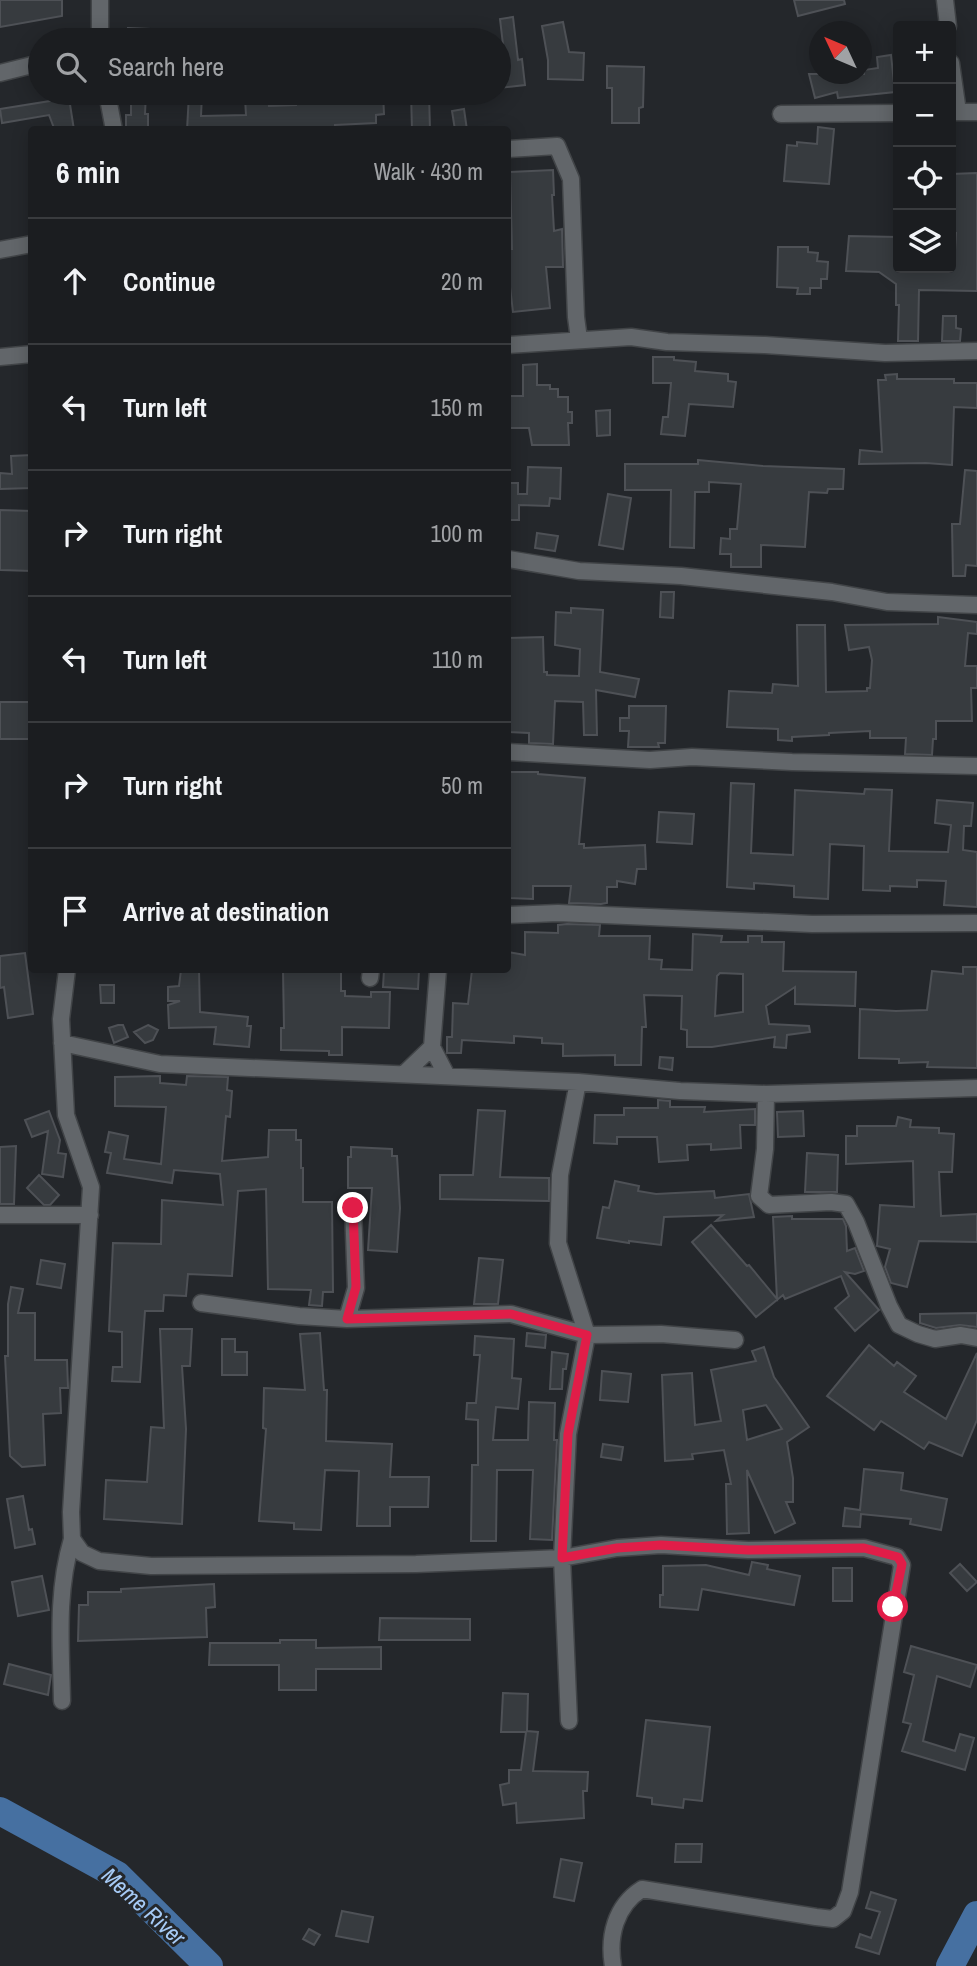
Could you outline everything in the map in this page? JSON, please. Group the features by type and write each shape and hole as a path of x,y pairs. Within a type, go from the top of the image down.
{"street":[{"path":"100,0 100,28"},
{"path":"945,0 947,21"},
{"path":"0,73 28,66"},
{"path":"109,105 113,126"},
{"path":"956,112 977,112"},
{"path":"781,114 893,113"},
{"path":"511,149 558,146 571,179 579,339"},
{"path":"0,250 28,245"},
{"path":"511,345 631,337 667,342 885,353 977,351"},
{"path":"0,357 28,354"},
{"path":"511,560 579,571 681,576 831,592 887,602 977,605"},
{"path":"511,752 650,760 692,757 977,766"},
{"path":"511,915 558,912 812,923 977,923"},
{"path":"62,1701 60,1615 63,1569 72,1539 74,1445 91,1188 66,1115 61,1019 67,973"},
{"path":"438,973 432,1047 447,1076"},
{"path":"61,1043 160,1064 405,1073 578,1082 680,1091 766,1094 977,1088"},
{"path":"405,1073 432,1047"},
{"path":"569,1721 562,1558 568,1434 587,1335 558,1243 560,1175 578,1082"},
{"path":"766,1094 765,1149 759,1196 769,1205 831,1202 846,1205 856,1222 899,1325 935,1339 961,1335 977,1338"},
{"path":"347,1319 356,1287 353,1208"},
{"path":"0,1215 90,1215"},
{"path":"201,1303 299,1316 347,1319 511,1314 587,1335 661,1334 735,1340"},
{"path":"72,1539 82,1553 99,1561 151,1566 416,1564 562,1558 617,1548 661,1545 748,1550 864,1548 898,1557 902,1564 876,1717 872,1765 850,1892 843,1911 833,1919 642,1889 626,1903 615,1922 610,1947 613,1966"}],"building":[{"path":"0,0 62,0 62,16 0,27"},
{"path":"794,0 844,0 845,4 798,16"},
{"path":"513,17 518,60 522,59 525,85 511,87 511,28 501,28 500,19"},
{"path":"563,22 569,52 584,53 583,80 548,79 548,60 542,26"},
{"path":"891,55 893,92 838,98 837,92 815,98 812,84 872,84 872,69 878,68 877,57"},
{"path":"607,66 644,67 643,107 639,108 639,123 612,123 612,88 607,88"},
{"path":"28,105 70,105 73,126 53,126 49,115 2,123 0,109"},
{"path":"131,105 145,105 148,126 126,126 126,115 131,115"},
{"path":"188,105 202,105 201,116 246,115 245,105 384,105 384,114 376,115 376,123 335,126 187,126"},
{"path":"411,105 429,105 430,126 412,126"},
{"path":"464,109 466,126 454,126 452,111"},
{"path":"818,127 834,129 829,184 784,181 787,145 797,146 797,142 817,144"},
{"path":"553,170 554,231 562,229 563,267 546,267 550,308 513,312 511,172"},
{"path":"977,173 977,291 919,290 918,341 898,341 899,305 896,305 896,284 879,272 846,271 849,236 893,237 893,273 956,273 956,174"},
{"path":"778,247 808,247 808,252 818,253 817,261 828,262 827,279 821,279 821,288 810,288 810,294 797,294 798,288 777,287"},
{"path":"943,316 956,316 956,328 961,329 960,341 942,341"},
{"path":"653,357 674,357 674,360 696,362 695,371 728,374 728,381 736,382 733,407 689,404 685,436 661,434 663,417 668,417 671,383 653,383"},
{"path":"537,364 537,385 550,385 550,389 558,389 558,397 568,397 568,412 572,412 572,423 568,423 569,445 532,445 529,428 511,428 511,396 523,396 523,365"},
{"path":"897,374 897,379 954,379 954,383 977,383 977,408 954,407 952,465 859,464 860,450 882,452 878,380 886,380 885,375"},
{"path":"610,410 610,435 597,436 596,411"},
{"path":"28,455 28,488 0,489 0,473 12,474 11,456"},
{"path":"698,460 844,469 843,489 828,489 827,493 809,492 805,547 761,545 761,567 731,567 731,554 720,554 721,538 730,539 730,529 737,529 741,484 709,482 709,492 695,492 694,548 670,547 671,490 625,490 625,464 698,464"},
{"path":"528,467 561,468 560,499 550,498 549,506 519,505 519,520 511,520 511,483 518,483 518,494 527,494"},
{"path":"965,470 977,471 977,566 966,565 965,576 953,576 952,524 960,524"},
{"path":"608,494 631,498 623,549 599,545"},
{"path":"0,510 28,511 28,571 0,570"},
{"path":"537,533 558,536 555,551 535,548"},
{"path":"661,592 674,592 673,618 660,617"},
{"path":"571,608 603,610 600,672 639,679 635,697 596,690 597,735 584,735 583,702 555,701 553,744 529,743 529,733 511,732 511,638 543,637 544,672 547,672 547,675 579,676 580,649 555,645 556,612 571,613"},
{"path":"938,617 977,622 977,634 968,633 965,666 977,666 977,688 971,688 972,721 936,721 936,739 933,739 932,755 905,754 906,738 870,738 870,731 792,737 792,741 778,740 778,729 727,727 729,691 772,693 773,684 798,686 797,625 825,625 826,692 867,691 867,688 870,688 872,660 869,647 849,650 845,625 938,624"},
{"path":"0,702 28,702 28,739 0,739"},
{"path":"629,706 666,706 665,743 658,743 659,747 628,747 629,731 620,731 620,718 629,718"},
{"path":"511,772 538,772 585,778 579,844 584,844 584,848 645,845 646,869 637,869 635,884 617,881 617,887 607,887 607,903 569,903 571,886 533,886 533,899 511,898"},
{"path":"731,783 754,784 751,853 793,855 795,790 864,794 865,789 892,790 889,851 948,852 951,825 935,823 937,800 973,803 971,826 964,826 963,850 977,852 977,907 944,905 946,881 917,880 917,887 890,886 890,891 863,890 864,846 830,844 828,899 794,897 794,886 754,883 754,889 727,887"},
{"path":"659,812 694,814 692,844 657,842"},
{"path":"558,925 600,925 599,936 650,936 649,959 662,960 661,969 692,970 693,934 722,936 721,942 748,942 748,936 762,936 762,942 784,942 783,971 856,972 855,1006 795,1004 795,987 766,1006 769,1024 809,1026 810,1032 787,1035 786,1048 774,1047 775,1037 712,1047 687,1047 687,1030 681,1029 682,996 644,995 646,1027 642,1027 641,1065 615,1065 615,1055 563,1056 563,1044 542,1043 542,1038 514,1036 514,1043 462,1040 461,1053 447,1053 447,1037 452,1037 453,1003 468,1004 472,973 511,973 511,953 525,955 525,932 558,933","holes":["720,973 743,974 743,1012 715,1016 717,976"]},
{"path":"25,953 33,1014 8,1018 4,987 0,988 0,956"},
{"path":"963,967 977,967 977,1068 927,1067 928,1062 899,1063 899,1059 859,1058 860,1009 927,1010 932,971 963,974"},
{"path":"181,973 199,973 200,1012 248,1017 247,1026 251,1026 249,1047 214,1044 216,1027 169,1028 168,1005 180,1001 168,1001 168,987 179,986"},
{"path":"283,973 341,973 341,991 345,991 345,996 371,997 371,992 390,992 389,1028 342,1027 342,1055 329,1055 329,1051 281,1050 281,1028 284,1028"},
{"path":"384,973 419,973 418,989 383,987"},
{"path":"100,985 114,985 114,1003 101,1003"},
{"path":"123,1025 128,1037 114,1043 109,1028"},
{"path":"148,1025 158,1030 153,1040 145,1043 134,1032"},
{"path":"660,1057 673,1058 672,1070 659,1068"},
{"path":"160,1076 160,1083 186,1085 187,1076 228,1077 227,1090 232,1091 230,1117 226,1116 222,1161 268,1157 269,1130 296,1130 296,1140 301,1140 303,1202 332,1202 333,1292 323,1292 322,1306 309,1305 311,1290 268,1289 266,1189 238,1191 232,1276 188,1274 186,1296 164,1295 163,1311 145,1311 140,1382 112,1381 113,1367 122,1367 122,1332 109,1331 113,1243 161,1244 162,1200 223,1205 220,1174 174,1170 172,1183 107,1173 111,1153 105,1152 109,1132 128,1136 124,1159 161,1164 166,1107 115,1106 115,1077"},
{"path":"658,1100 670,1101 670,1107 705,1107 704,1112 755,1109 755,1125 740,1125 741,1148 711,1150 711,1144 687,1145 688,1160 659,1162 657,1137 617,1137 617,1144 594,1143 595,1115 624,1115 624,1108 658,1108"},
{"path":"478,1110 505,1111 500,1177 549,1178 549,1201 440,1199 440,1175 473,1175"},
{"path":"49,1111 60,1140 58,1153 66,1154 63,1177 42,1174 48,1131 32,1137 25,1120"},
{"path":"803,1111 804,1136 778,1137 777,1112"},
{"path":"898,1117 911,1120 910,1127 939,1128 939,1133 954,1134 952,1172 939,1172 941,1216 977,1214 977,1242 919,1241 907,1287 891,1283 885,1267 890,1249 877,1246 880,1205 914,1207 913,1161 846,1164 846,1136 857,1136 857,1126 896,1126"},
{"path":"16,1146 14,1204 0,1204 0,1147"},
{"path":"351,1147 392,1149 392,1156 397,1156 400,1208 397,1252 368,1250 372,1188 348,1188 348,1157 351,1157"},
{"path":"807,1153 838,1155 837,1192 805,1192"},
{"path":"39,1175 59,1195 50,1205 44,1205 27,1188"},
{"path":"615,1181 639,1186 638,1191 656,1194 714,1191 715,1198 749,1194 754,1217 716,1221 723,1215 664,1217 661,1245 597,1238 603,1207 609,1208"},
{"path":"792,1216 792,1219 843,1219 846,1226 847,1251 855,1248 864,1271 855,1274 845,1272 879,1310 855,1331 835,1308 849,1296 841,1276 785,1299 783,1295 756,1317 692,1242 711,1225 777,1299 773,1217"},
{"path":"479,1258 503,1260 498,1304 474,1304"},
{"path":"41,1260 65,1264 61,1288 37,1284"},
{"path":"11,1287 23,1289 18,1313 35,1313 35,1360 67,1360 68,1388 60,1388 61,1413 43,1414 45,1465 22,1467 10,1456 5,1356 8,1356 8,1304"},
{"path":"977,1313 977,1327 960,1325 936,1328 920,1323 920,1314"},
{"path":"160,1329 192,1329 190,1366 182,1366 186,1429 182,1524 104,1519 106,1480 147,1482 151,1427 164,1428"},
{"path":"320,1333 324,1390 327,1390 326,1441 392,1444 390,1477 429,1477 428,1507 390,1507 390,1526 357,1526 359,1471 325,1470 321,1530 294,1529 294,1523 259,1521 266,1429 263,1428 264,1388 305,1390 300,1334"},
{"path":"527,1333 546,1335 545,1348 526,1346"},
{"path":"475,1336 514,1339 512,1378 521,1379 518,1409 496,1407 493,1440 528,1440 529,1402 555,1403 554,1440 557,1440 552,1540 530,1539 533,1470 497,1470 496,1541 471,1541 472,1465 478,1465 478,1420 466,1419 467,1403 476,1403 480,1355 474,1355"},
{"path":"222,1339 235,1339 235,1352 247,1352 247,1375 222,1375"},
{"path":"869,1345 894,1366 897,1362 916,1376 904,1392 946,1419 977,1353 977,1420 962,1456 929,1442 924,1449 881,1421 874,1430 827,1396"},
{"path":"764,1347 774,1377 809,1427 787,1442 793,1478 793,1502 786,1502 795,1523 775,1533 747,1470 749,1533 727,1534 726,1484 731,1484 724,1450 692,1454 693,1459 665,1461 662,1375 692,1373 695,1425 721,1421 711,1370 756,1361 752,1351","holes":["766,1405 782,1429 747,1440 743,1410"]},
{"path":"552,1352 568,1354 566,1369 563,1369 562,1389 550,1389"},
{"path":"602,1371 631,1374 628,1402 600,1400"},
{"path":"603,1444 623,1447 621,1460 601,1457"},
{"path":"864,1469 903,1473 901,1490 947,1499 941,1530 910,1524 911,1519 861,1514 860,1527 843,1526 845,1508 860,1510"},
{"path":"23,1496 29,1530 32,1529 35,1544 15,1548 7,1499"},
{"path":"752,1562 768,1565 767,1569 800,1576 794,1605 702,1589 698,1610 660,1607 660,1595 663,1595 663,1566 706,1565 749,1575"},
{"path":"960,1564 977,1582 967,1591 950,1573"},
{"path":"833,1568 852,1568 852,1601 833,1601"},
{"path":"42,1576 49,1610 18,1616 12,1582"},
{"path":"214,1584 215,1607 206,1608 207,1637 78,1641 79,1605 88,1605 88,1592"},
{"path":"380,1618 470,1619 470,1640 379,1640"},
{"path":"280,1640 316,1640 316,1648 381,1647 381,1669 316,1669 316,1690 279,1690 279,1665 209,1665 210,1643 280,1643"},
{"path":"911,1646 977,1665 970,1687 937,1676 923,1741 955,1751 960,1734 974,1738 965,1770 902,1751 911,1724 903,1722 914,1675 904,1672"},
{"path":"9,1664 51,1675 48,1695 4,1684"},
{"path":"503,1693 528,1694 527,1731 538,1732 533,1771 588,1772 587,1791 583,1791 584,1818 517,1823 516,1803 503,1805 500,1785 509,1783 509,1770 521,1770 526,1732 501,1732"},
{"path":"646,1720 710,1727 702,1801 684,1799 683,1808 652,1804 652,1798 637,1796"},
{"path":"676,1844 702,1844 701,1862 675,1862"},
{"path":"561,1859 582,1863 574,1901 554,1897"},
{"path":"871,1892 896,1900 879,1954 856,1947 860,1934 871,1938 880,1912 866,1908"},
{"path":"342,1911 373,1917 368,1942 336,1936"},
{"path":"309,1929 320,1935 314,1945 303,1939"}],"waterway":[{"name":"Meme River","path":"0,1811 117,1875 209,1966"},
{"name":"Meme River","path":"950,1966 977,1915"}],"route":[{"path":"353,1208 356,1287 347,1319 511,1314 587,1335 568,1434 562,1558 617,1548 661,1545 748,1550 864,1548 887,1552 898,1557 902,1564 893,1607"}]}
